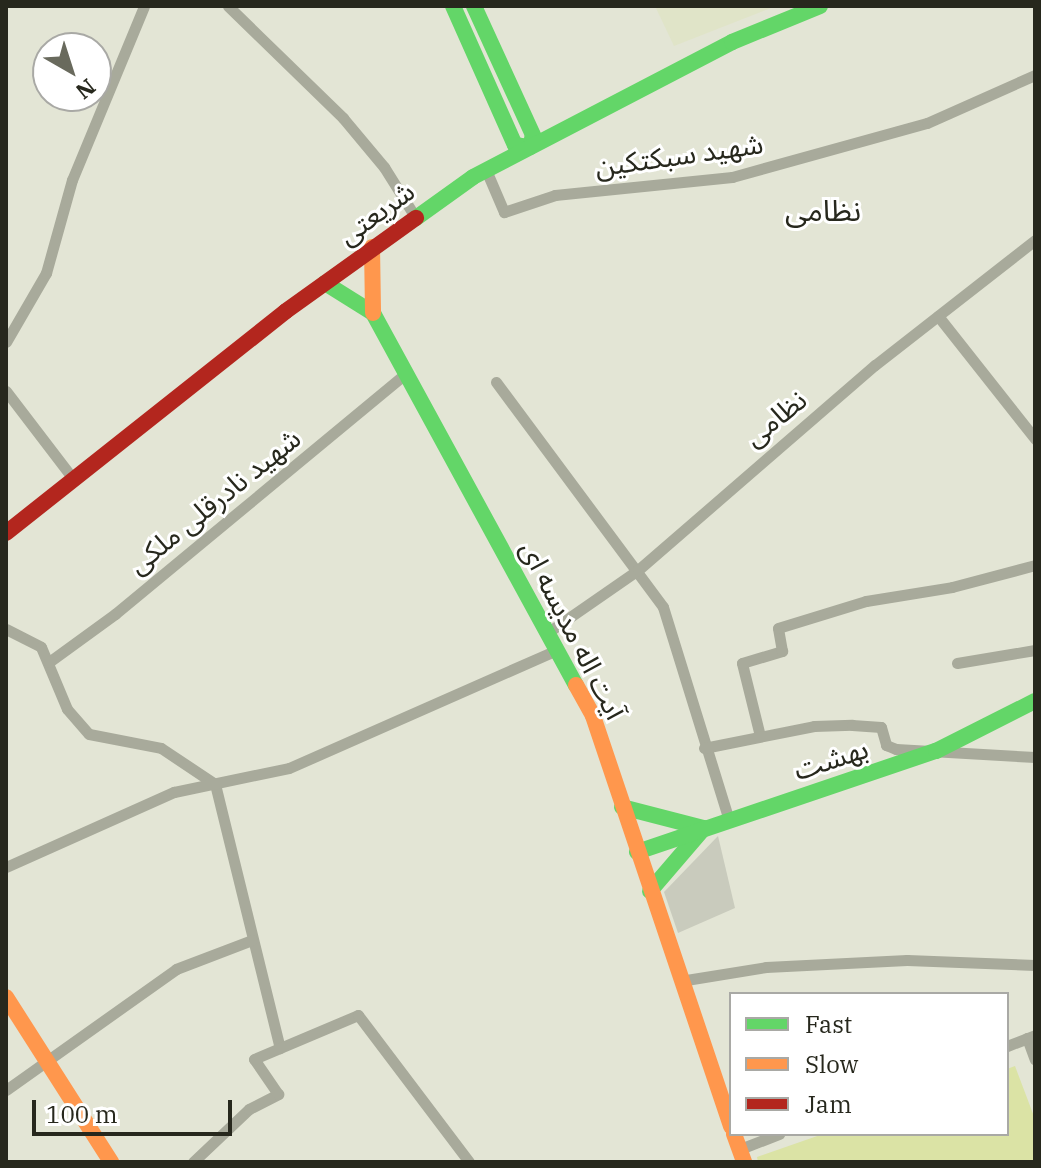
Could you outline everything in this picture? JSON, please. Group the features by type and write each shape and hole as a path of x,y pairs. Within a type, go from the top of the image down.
{"street":[{"path":"6,342 11,319 46,273 72,180 144,6"},
{"path":"228,6 343,118 384,167 414,215"},
{"path":"453,6 515,145 530,147 533,135 474,6"},
{"name":"شریعتی","path":"6,533 414,215 486,170 732,42 820,6"},
{"name":"شهید سبکتکین","path":"486,170 504,212 555,195 732,177 927,123 1035,75"},
{"name":"نظامی","path":"547,633 638,570 755,465 1035,240"},
{"path":"372,247 373,313"},
{"path":"325,283 373,313"},
{"name":"آیت اله مدیسه ای","path":"373,313 593,716 729,1120"},
{"path":"938,316 1035,439"},
{"name":"شهید نادرقلی ملکی","path":"49,662 115,614 406,373"},
{"path":"496,382 638,570 678,641 704,748 729,820"},
{"path":"6,391 74,480"},
{"path":"760,736 742,663 782,651 778,628 866,601 952,587 1035,565"},
{"path":"6,629 41,647 67,709 89,734 161,748 215,784 280,1048"},
{"path":"6,867 174,792 289,768 556,650"},
{"path":"957,663 1035,650"},
{"name":"بهشت","path":"637,852 936,751 1035,701"},
{"path":"704,748 760,736 852,725 881,727 886,745 896,749 1035,757"},
{"path":"622,807 704,828 650,891"},
{"path":"6,1090 48,1063 127,1000 176,969 252,940"},
{"path":"680,981 766,967 907,960 1035,965"},
{"path":"6,997 111,1162"},
{"path":"193,1162 249,1109 278,1094 254,1059 358,1015 469,1162"},
{"path":"1009,1045 1031,1037 1035,1060"},
{"path":"739,1148 773,1136"}],"shaded area":[{"path":"655,6 776,6 674,46"}],"green space":[{"path":"1015,1066 1035,1119 1035,1162 758,1162 757,1157 817,1136 1009,1136 1009,1068"}],"building":[{"path":"718,836 735,908 678,933 664,892"}],"traffic: fast":[{"path":"453,6 515,145 530,147 533,135 474,6"},
{"path":"416,218 473,177 732,42 820,6"},
{"path":"325,283 373,313 576,685"},
{"path":"637,852 936,751 1035,701"},
{"path":"622,807 704,828 650,891"}],"traffic: slow":[{"path":"372,247 373,313"},
{"path":"576,685 593,716 729,1120"},
{"path":"6,997 111,1162"},
{"path":"735,1136 744,1162"}],"traffic: jam":[{"path":"6,533 286,311 416,218"}],"district":[{"name":"نظامی","path":"823,210"}]}
